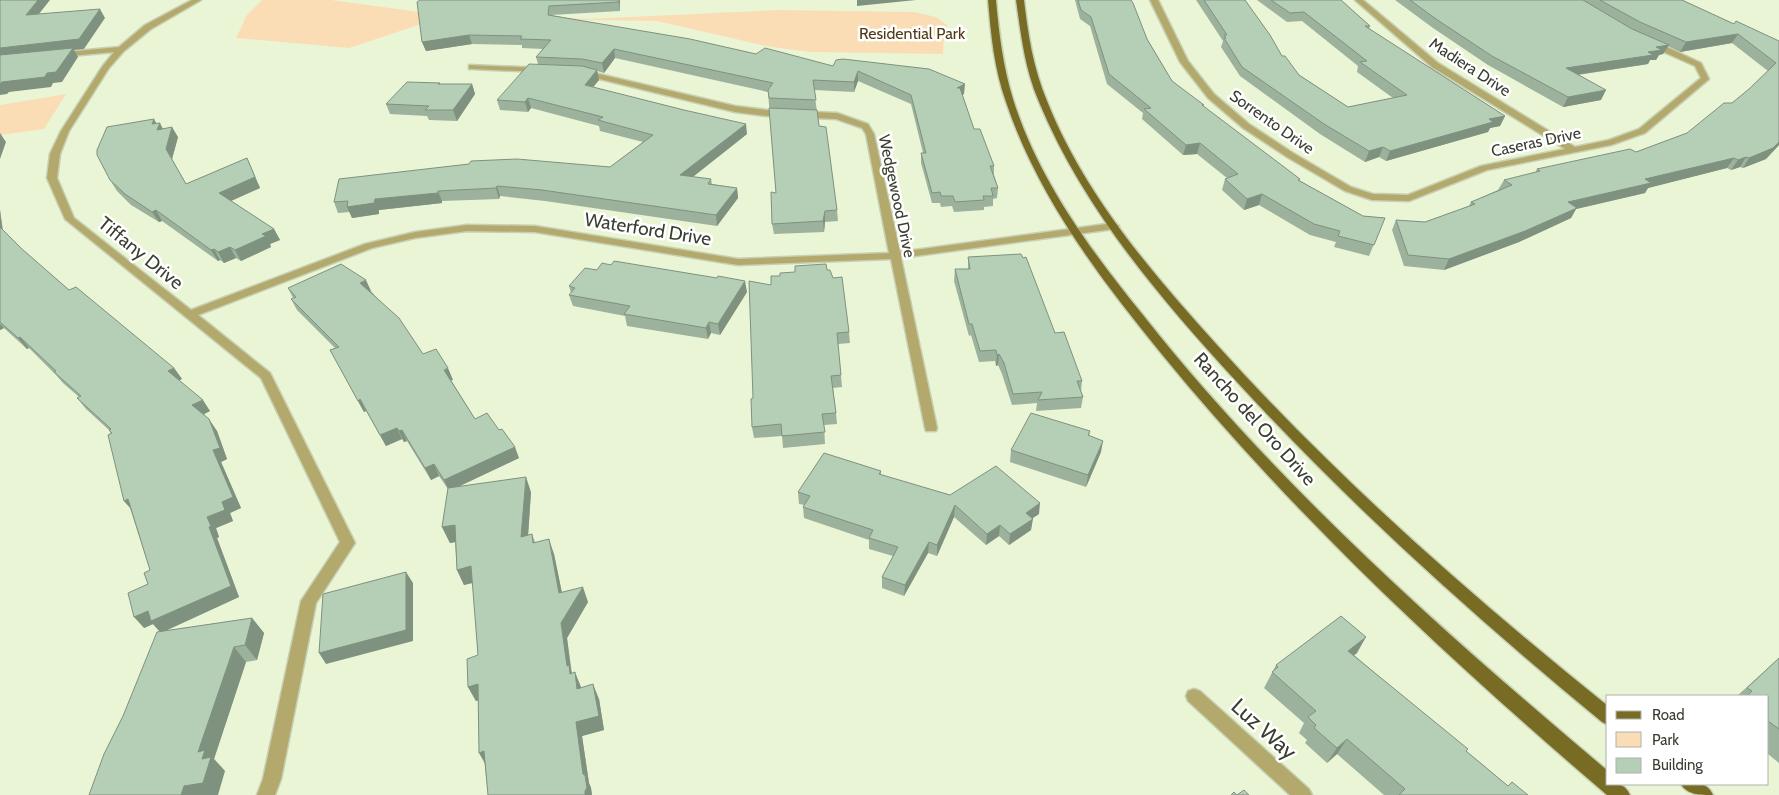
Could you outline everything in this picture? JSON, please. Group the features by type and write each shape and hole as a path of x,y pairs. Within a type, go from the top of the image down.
{"main road":[{"name":"Rancho del Oro Drive","path":"992,0 994,41 1000,72 1013,111 1043,178 1076,231 1150,332 1227,424 1299,500 1387,588 1606,782"},
{"name":"Rancho del Oro Drive","path":"1020,0 1024,41 1032,71 1046,109 1079,174 1114,226 1197,331 1270,411 1342,484 1429,566 1606,715"},
{"name":"Rancho del Oro Drive","path":"1609,785 1621,795"},
{"path":"1691,785 1704,795"}],"street":[{"name":"Tiffany Drive","path":"197,0 148,27 121,48 106,67 65,131 55,154 52,178 70,219 266,376 348,543 309,601 269,787"},
{"name":"Sorrento Drive","path":"1154,0 1184,62 1211,96 1253,131 1336,181"},
{"name":"Madiera Drive","path":"1359,0 1436,65 1572,149"},
{"name":"Caseras Drive","path":"1336,181 1348,189 1372,197 1408,198 1484,168 1611,142 1642,131 1705,79 1698,65 1639,38"},
{"path":"47,56 121,48"},
{"path":"472,67 556,71"},
{"name":"Wedgewood Drive","path":"575,71 735,109 768,113 837,116 865,126 870,134 931,428"},
{"name":"Waterford Drive","path":"188,315 369,246 415,235 467,228 535,229 738,262 894,256 1114,226"},
{"name":"Luz Way","path":"1194,696 1303,795"}],"green space":[{"name":"Residential Park","path":"262,0 331,0 427,13 587,19 779,10 914,12 936,17 947,25 944,32 943,54 809,52 766,46 657,21 458,18 427,22 349,48 236,38 247,15"},
{"path":"66,94 44,129 0,135 0,105"}],"building":[{"path":"0,0 38,0 26,15 100,9 79,39 0,48"},
{"path":"420,0 619,0 619,2 549,6 548,15 690,39 756,54 765,48 833,66 836,60 843,59 929,69 965,84 957,88 960,88 974,129 980,129 994,166 990,166 998,188 991,188 993,196 983,196 984,200 955,202 953,196 941,196 940,192 932,193 921,153 926,153 911,95 858,71 854,82 813,80 816,100 769,98 768,90 773,83 614,49 602,63 582,59 536,57 551,40 520,39 522,36 469,35 422,42 417,2"},
{"path":"1078,0 1131,0 1147,39 1172,81 1300,179 1298,180 1363,216 1385,218 1374,245 1338,236 1340,231 1314,224 1262,194 1247,199 1225,179 1238,174 1200,143 1186,145 1144,109 1151,108 1109,74 1091,17 1081,10"},
{"path":"1204,0 1245,0 1270,35 1282,56 1285,56 1299,75 1348,107 1407,95 1360,62 1367,61 1304,12 1290,13 1271,0 1341,0 1370,26 1365,26 1505,116 1489,119 1493,122 1390,151 1383,147 1369,151 1324,124 1242,67 1224,38 1226,38 1224,35 1227,35"},
{"path":"1410,0 1583,0 1632,29 1669,45 1656,47 1662,50 1648,52 1653,55 1566,68 1606,90 1568,97 1492,56"},
{"path":"1600,0 1682,0 1734,24 1736,21 1779,41 1779,142 1773,148 1749,158 1746,157 1738,160 1734,158 1645,179 1651,183 1568,202 1577,208 1525,231 1449,259 1408,255 1396,220 1425,222 1475,204 1471,202 1512,185 1504,180 1540,171 1537,169 1630,149 1636,152 1687,133 1724,103 1732,103 1776,63 1738,34 1686,42 1640,22"},
{"path":"73,48 56,72 47,73 45,77 2,82 0,84 0,55"},
{"path":"529,64 582,66 597,70 585,85 746,124 680,175 711,179 708,184 737,188 716,215 542,190 497,186 496,188 438,191 438,193 375,199 374,203 347,207 348,201 334,202 339,179 469,164 471,161 517,159 610,167 653,135 598,120 603,117 528,98 525,102 497,100"},
{"path":"407,82 472,84 453,110 425,110 429,106 386,104"},
{"path":"769,108 817,110 819,126 826,127 837,210 825,211 823,221 772,224 771,192 776,193"},
{"path":"154,119 152,124 160,123 157,130 172,127 166,149 186,184 247,158 255,177 219,193 274,229 262,234 266,236 235,250 230,247 218,252 214,249 211,250 156,210 152,212 125,194 110,180 97,155 97,150 107,127"},
{"path":"0,227 69,290 76,287 174,368 168,371 203,400 192,405 209,419 220,448 213,450 233,497 222,502 225,510 207,517 231,586 151,621 148,611 134,617 128,593 148,584 144,573 150,570 128,499 124,501 108,435 112,433 109,430 111,429 77,398 81,396 54,372 56,371 20,337 18,338 0,322"},
{"path":"1021,254 1023,258 1026,257 1055,333 1064,332 1082,381 1077,381 1083,397 1038,400 1042,392 1013,394 1004,363 999,354 997,355 996,350 980,351 972,324 969,324 955,269 970,269 968,257"},
{"path":"614,261 745,281 718,324 709,322 706,328 624,314 630,306 569,295 575,288 569,286 585,268 597,270 602,263 611,265"},
{"path":"341,264 366,280 360,283 399,318 423,354 436,349 448,368 444,370 475,419 487,413 499,430 502,429 515,447 444,480 434,464 425,468 402,430 399,431 397,428 380,435 360,399 358,401 330,350 339,347 291,299 296,297 288,288"},
{"path":"826,264 827,270 830,270 833,278 842,277 849,332 837,333 841,375 831,376 836,413 822,414 825,432 782,436 781,424 752,427 751,399 753,398 749,281 771,285 771,276 795,272 795,266"},
{"path":"1031,413 1090,431 1088,435 1103,441 1088,475 1011,450"},
{"path":"824,453 881,471 879,474 950,495 996,466 1040,503 1026,513 1033,519 1010,534 1000,525 987,534 955,505 937,545 929,542 905,585 882,577 898,547 869,538 873,530 803,507 810,496 798,492"},
{"path":"526,477 521,537 532,534 533,543 549,539 559,593 583,587 561,623 567,666 569,665 570,674 575,672 577,689 593,684 599,716 576,722 583,774 585,775 587,788 585,795 488,795 484,751 479,753 478,684 468,687 467,659 478,655 471,566 457,570 455,525 442,527 448,488"},
{"path":"406,572 406,630 319,653 323,594"},
{"path":"1341,616 1366,637 1348,651 1468,749 1466,751 1508,786 1512,782 1528,795 1399,795 1405,789 1347,739 1337,748 1314,728 1316,725 1308,717 1316,711 1272,672 1278,667 1276,665"},
{"path":"252,618 245,645 234,647 198,752 205,750 202,759 211,757 203,783 184,786 181,795 89,795 104,754 123,716 157,632"},
{"path":"1779,658 1779,729 1769,722 1769,695 1748,695 1752,691 1747,688"},
{"path":"1244,790 1249,795 1237,795"}]}
